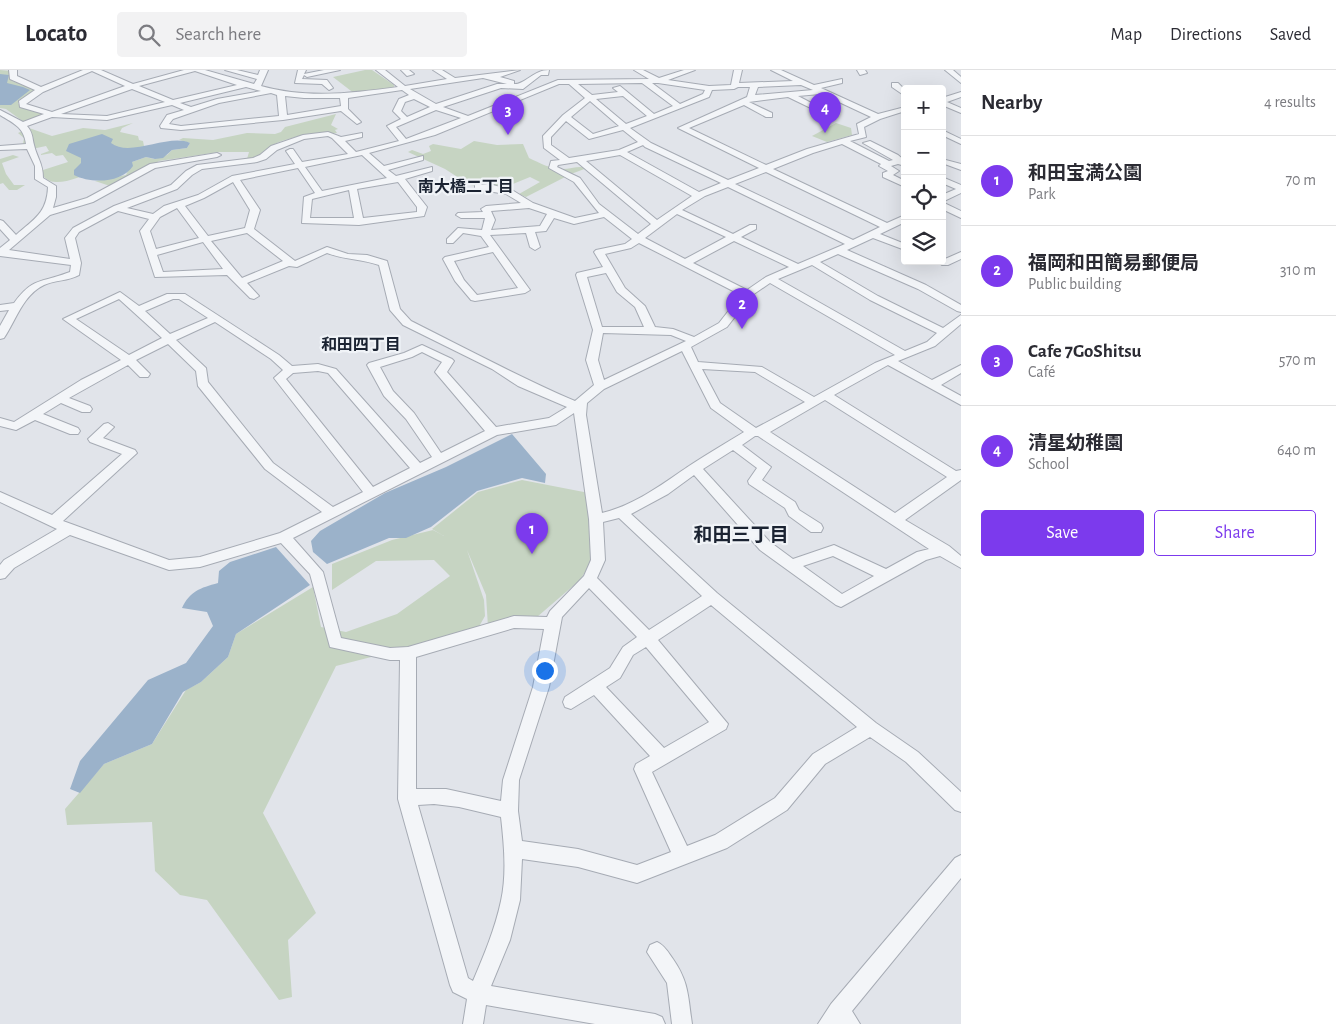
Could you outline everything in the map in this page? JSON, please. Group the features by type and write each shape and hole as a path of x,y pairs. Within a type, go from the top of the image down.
{"street":[{"path":"13,70 15,79 32,83 40,90"},
{"path":"89,70 40,90 22,103 23,105 61,117 106,118 245,85"},
{"path":"95,70 191,110"},
{"path":"22,125 132,86 192,70"},
{"path":"198,70 245,85 304,96 344,96 483,76 493,76 535,92"},
{"path":"229,70 260,78"},
{"path":"257,87 264,70"},
{"path":"329,88 324,82 298,81 301,72 315,74 336,70"},
{"path":"380,70 414,96 436,107 468,118"},
{"path":"437,70 452,80"},
{"path":"493,76 502,72 516,70"},
{"path":"404,142 391,126 436,107 500,86 520,87 539,73 545,73 544,70"},
{"path":"638,70 658,81 691,70"},
{"path":"734,85 738,70"},
{"path":"775,70 877,117"},
{"path":"949,70 961,81"},
{"path":"570,81 624,128 644,142 853,244"},
{"path":"609,81 653,117"},
{"path":"644,81 679,107"},
{"path":"230,272 159,275 145,231 154,217 164,208 197,198 221,183 235,178 404,142 558,82 658,81 709,88 734,87 734,85 802,83"},
{"path":"839,81 817,90 747,100 682,128 887,227"},
{"path":"747,100 755,84"},
{"path":"895,85 901,90"},
{"path":"566,117 592,137 624,128 679,107 706,95 709,88"},
{"path":"271,91 217,102 191,110 170,118 164,126 181,128 283,118 345,108 344,96"},
{"path":"281,93 283,118"},
{"path":"566,160 547,146 547,136 589,98 624,94"},
{"path":"946,100 961,94"},
{"path":"789,95 817,109 837,100"},
{"path":"406,120 397,111 402,101 414,96"},
{"path":"747,100 769,115"},
{"path":"946,103 961,111"},
{"path":"342,108 357,122"},
{"path":"651,330 640,306 621,290 599,252 628,246 699,196 810,151 863,135 860,126 877,117 901,111"},
{"path":"0,112 22,125 29,134 30,146 40,166 39,179 52,186 52,197 47,213"},
{"path":"0,336 17,306 41,283 67,278 75,273 76,263 70,238 76,230 117,208 174,187 189,172 200,167 263,157 274,148 303,137 328,134 397,179 422,207 420,214 387,221 359,222 305,221 308,197 397,179 429,169"},
{"path":"946,134 961,142"},
{"path":"339,140 359,135"},
{"path":"855,138 895,157 901,162"},
{"path":"843,141 888,164"},
{"path":"644,142 621,152 554,163 553,168 577,180 596,206 639,239 747,294"},
{"path":"0,148 30,146"},
{"path":"290,151 320,194"},
{"path":"621,152 699,196"},
{"path":"1,253 47,213 90,200 153,166 165,162 228,154 247,154 263,157"},
{"path":"382,169 420,158"},
{"path":"578,159 658,225"},
{"path":"946,161 961,167"},
{"path":"901,162 883,166 895,171 886,175 901,182"},
{"path":"235,178 255,210 249,230"},
{"path":"946,182 960,191"},
{"path":"352,187 357,203 359,222"},
{"path":"478,187 489,187 509,192 530,205 574,221 606,214"},
{"path":"946,197 960,191"},
{"path":"179,204 230,272 254,296"},
{"path":"485,233 490,220 486,209 530,205"},
{"path":"946,207 961,215"},
{"path":"117,208 154,217"},
{"path":"677,211 796,267"},
{"path":"450,241 461,230 485,233 544,229 550,216 557,214"},
{"path":"461,216 489,215"},
{"path":"0,497 69,529 169,565 200,562 284,537 370,492 440,460 493,432 519,426 552,422 579,404 600,386 723,325 747,294 770,279 853,244 901,220"},
{"path":"0,224 16,240"},
{"path":"685,263 753,227"},
{"path":"152,253 249,230 294,265 327,250 347,257 367,258 384,263 395,310 407,323 496,367 522,383 579,404"},
{"path":"530,230 535,247"},
{"path":"485,233 525,290 474,298 460,281 448,259 495,249"},
{"path":"872,234 901,245"},
{"path":"838,250 922,287 961,309"},
{"path":"1,253 76,263"},
{"path":"946,263 961,255"},
{"path":"812,261 874,298 961,336"},
{"path":"240,282 290,262"},
{"path":"510,270 524,267"},
{"path":"600,386 592,360 598,330 581,275 609,269"},
{"path":"770,279 904,355"},
{"path":"144,374 130,360 68,318 120,295 202,370 202,383 269,466 332,513"},
{"path":"138,310 171,296 180,296 275,357 290,370"},
{"path":"0,308 17,306"},
{"path":"0,422 16,426 84,383 168,339 216,318"},
{"path":"596,519 622,513 757,432 889,361 932,344 961,318"},
{"path":"598,330 673,332 689,343 694,365 716,405 944,550 961,563"},
{"path":"440,460 410,416 388,393 372,365 408,355 422,348 448,361 441,372 493,432"},
{"path":"889,361 961,401"},
{"path":"694,365 758,369 813,402"},
{"path":"370,492 280,378 290,370 318,368 332,371 418,469"},
{"path":"933,385 961,368"},
{"path":"825,395 959,475 896,520"},
{"path":"60,399 86,409"},
{"path":"474,1024 478,994 500,940 511,900 514,849 509,811 511,780 542,687 545,659 554,616 589,579 598,560 596,519 579,404"},
{"path":"34,415 74,431"},
{"path":"53,522 131,453 94,439 108,427"},
{"path":"734,445 765,467 754,482 790,505 794,513 816,528"},
{"path":"695,468 765,546 841,601 922,556 944,550"},
{"path":"622,513 712,597 870,728 912,757 961,804"},
{"path":"3,565 69,529"},
{"path":"284,537 316,572 335,643 390,654 408,652 514,622 553,622"},
{"path":"791,565 834,550 887,576"},
{"path":"589,579 648,639 720,724 642,770 682,856"},
{"path":"571,702 615,674 628,651 712,597"},
{"path":"408,652 407,799 460,985 478,994 655,1024"},
{"path":"595,686 663,758"},
{"path":"514,849 578,858 638,874 721,842 781,804 819,759 870,728"},
{"path":"407,799 426,795 461,798 509,811"},
{"path":"838,1020 961,864"},
{"path":"656,952 676,980 682,1024"}],"green space":[{"path":"0,70 11,71 10,79 12,81 35,90 19,100 18,104 35,109 46,115 25,123 6,109 0,108"},
{"path":"372,70 394,85 394,87 355,94 333,77"},
{"path":"336,114 331,125 338,129 335,130 337,133 306,134 290,138 274,144 258,156 252,158 247,159 249,152 219,152 159,161 139,174 110,186 95,181 126,175 132,162 146,157 154,159 167,155 172,150 187,148 190,143 179,140 183,138 213,140 247,133 275,134 281,132 285,127"},
{"path":"133,123 122,128 120,132 138,136 139,140 143,141 144,146 88,174 56,182 45,178 42,175 43,170 68,162 63,155 56,156 52,153 41,155 49,151 46,146 32,149 23,144 24,138 18,133 29,128 52,136 83,128 105,130"},
{"path":"836,123 851,128 852,135 827,142 812,136"},
{"path":"474,141 497,145 523,144 529,158 545,165 558,169 587,168 526,197 519,194 540,182 530,177 503,188 490,189 470,185 445,169 408,152 412,150 423,154 431,151 429,146 433,144 461,149"},
{"path":"13,155 19,157 2,163 6,174 14,185 25,185 17,190 9,190 3,183 0,184 0,159"},
{"path":"522,480 589,493 594,558 580,580 537,617 488,627 486,595 467,550 484,600 485,616 477,630 336,666 263,813 316,913 288,940 292,997 279,1000 207,900 180,895 155,871 152,822 67,825 65,809 104,764 152,744 186,690 201,682 228,657 236,634 313,587 321,627 346,632 397,614 450,576 434,560 376,561 332,590 332,564 392,540 433,530 444,536 432,529 478,492"}],"water":[{"path":"0,74 9,75 7,83 30,90 11,105 0,105"},
{"path":"102,134 113,139 111,143 119,147 128,148 171,141 190,143 187,148 172,150 163,158 146,157 132,162 133,166 128,172 114,179 97,181 74,175 74,170 81,163 81,158 66,151 69,144"},
{"path":"512,434 546,474 545,483 522,478 477,491 431,527 406,538 389,538 327,564 313,552 311,541 320,531 385,493 446,467"},
{"path":"276,547 310,585 236,634 228,657 201,682 183,692 152,744 104,764 80,793 70,789 80,761 148,680 186,663 213,626 207,612 182,608 188,598 201,589 218,583 219,571 230,562"}],"place":[{"name":"清星幼稚園","path":"825,133"},
{"name":"Cafe 7GoShitsu","path":"508,135"},
{"name":"福岡和田簡易郵便局","path":"742,329"},
{"name":"和田宝満公園","path":"532,554"}],"district":[{"name":"南大橋二丁目","path":"466,187"},
{"name":"和田四丁目","path":"361,345"},
{"name":"和田三丁目","path":"741,535"}]}
